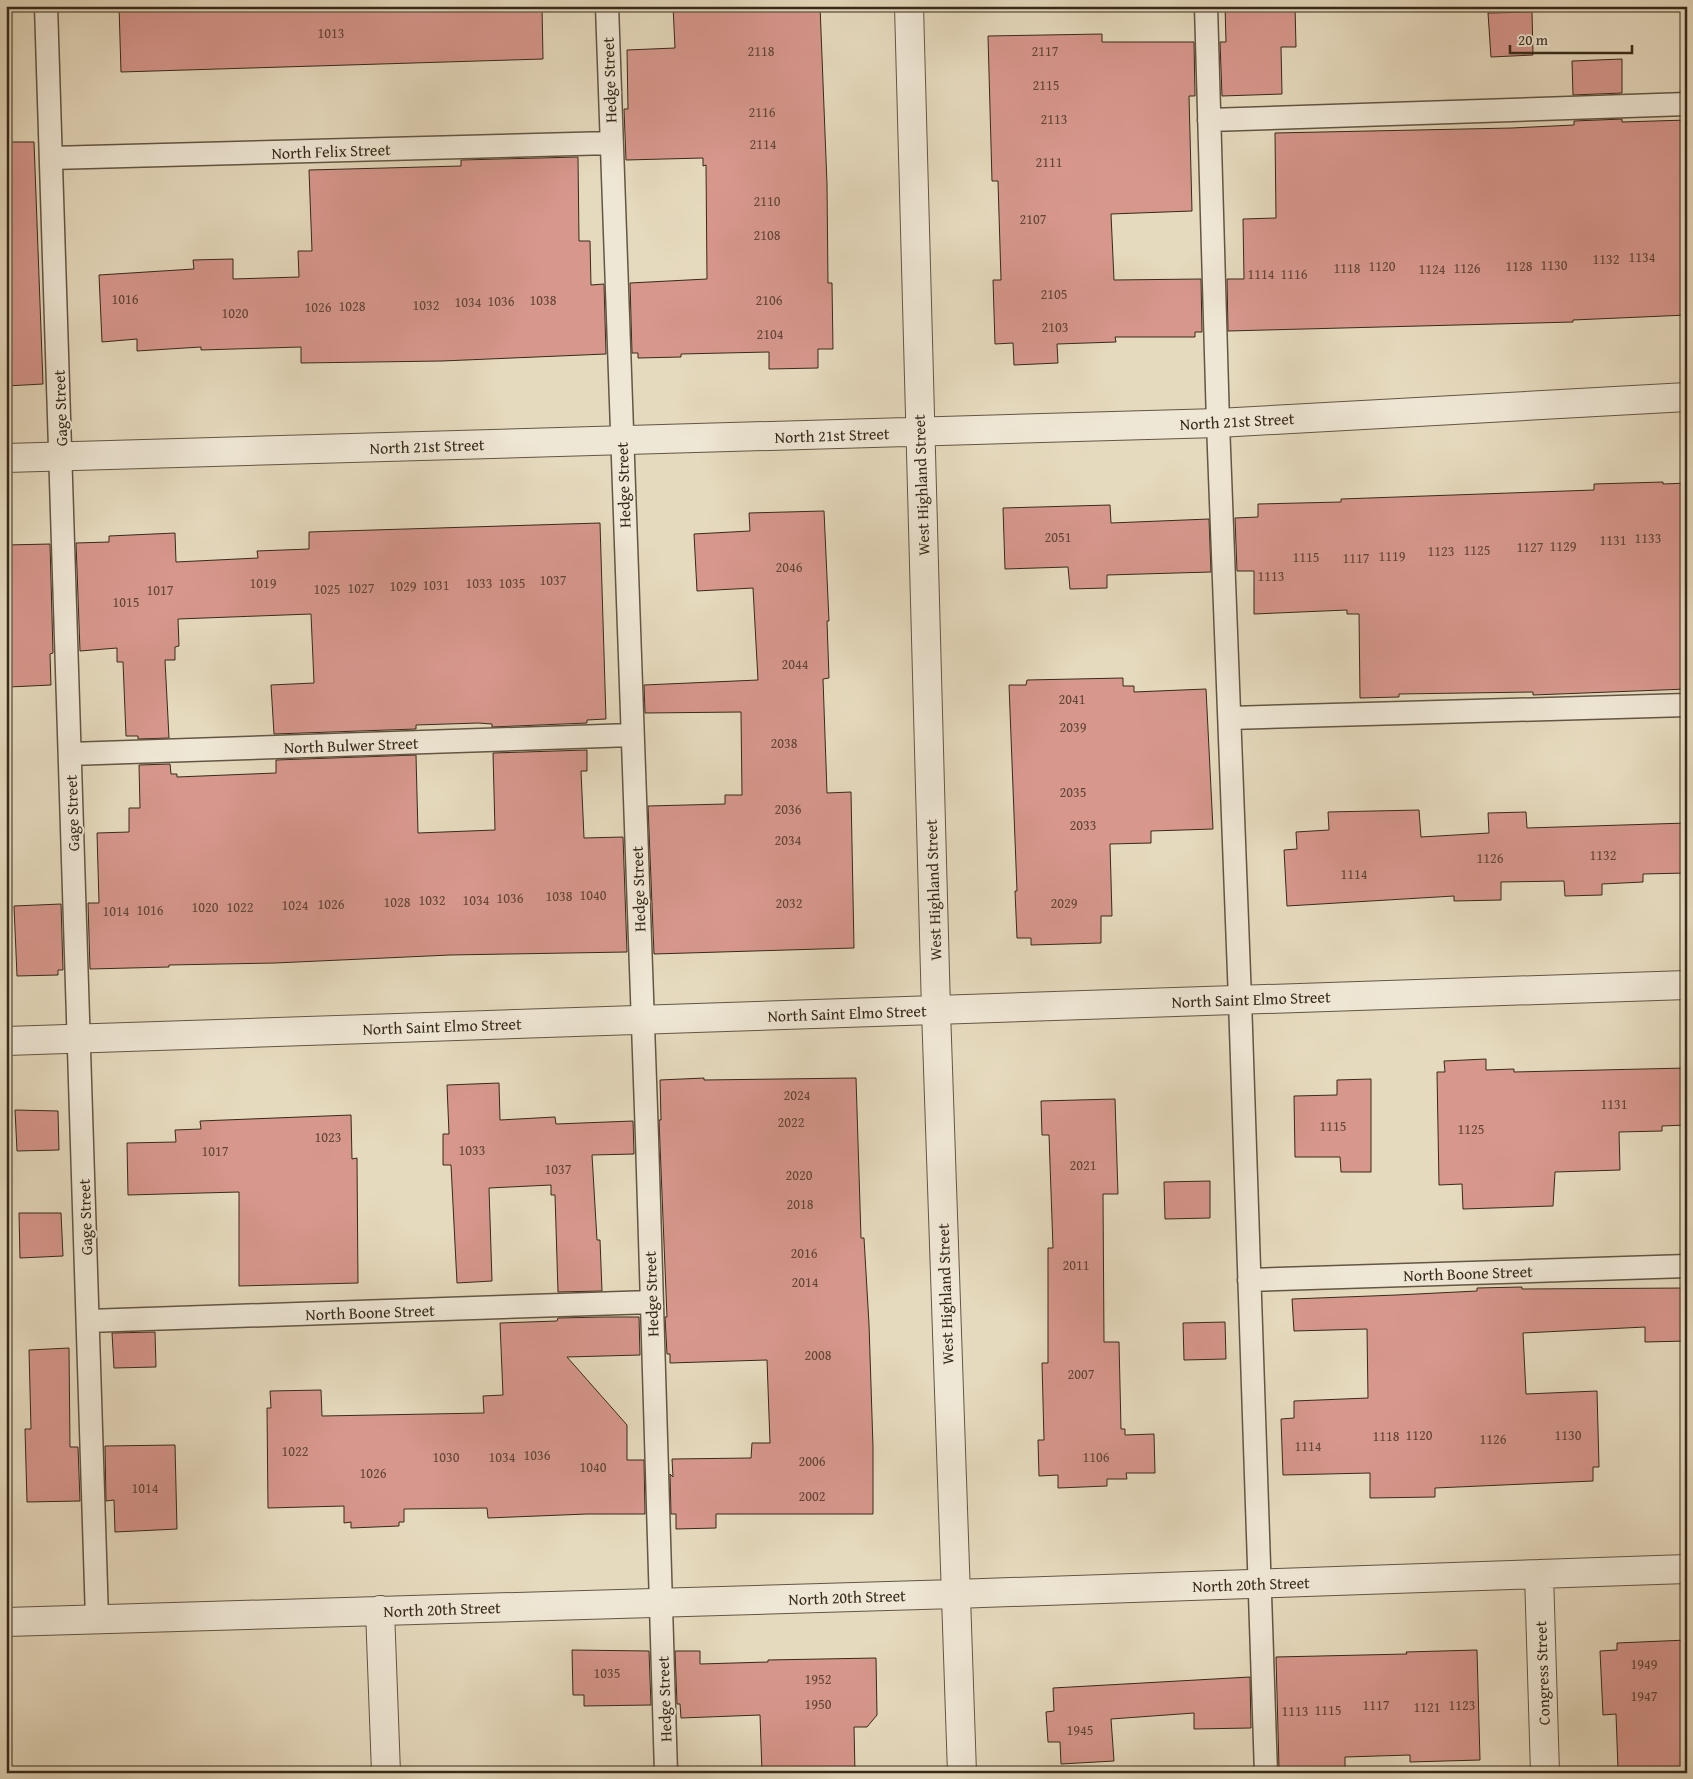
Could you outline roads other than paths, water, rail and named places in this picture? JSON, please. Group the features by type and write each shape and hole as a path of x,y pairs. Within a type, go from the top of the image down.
{"street":[{"name":"West Highland Street","path":"909,6 936,1010 962,1773"},
{"name":"North 21st Street","path":"6,458 1218,423 1687,397"},
{"name":"North Saint Elmo Street","path":"6,1041 1687,985"},
{"name":"North 20th Street","path":"6,1622 955,1594 1687,1569"},
{"name":"Congress Street","path":"1539,1574 1545,1773"},
{"path":"380,1610 386,1773"}],"lane":[{"name":"Gage Street","path":"46,6 62,457 97,1619"},
{"name":"Hedge Street","path":"607,6 652,1302 666,1773"},
{"path":"1206,6 1218,423 1230,718 1266,1773"},
{"path":"1209,120 1687,104"},
{"name":"North Felix Street","path":"51,158 611,143"},
{"path":"1230,718 1687,705"},
{"name":"North Bulwer Street","path":"70,754 632,736"},
{"name":"North Boone Street","path":"1249,1280 1687,1266"},
{"name":"North Boone Street","path":"88,1321 652,1302"}]}
